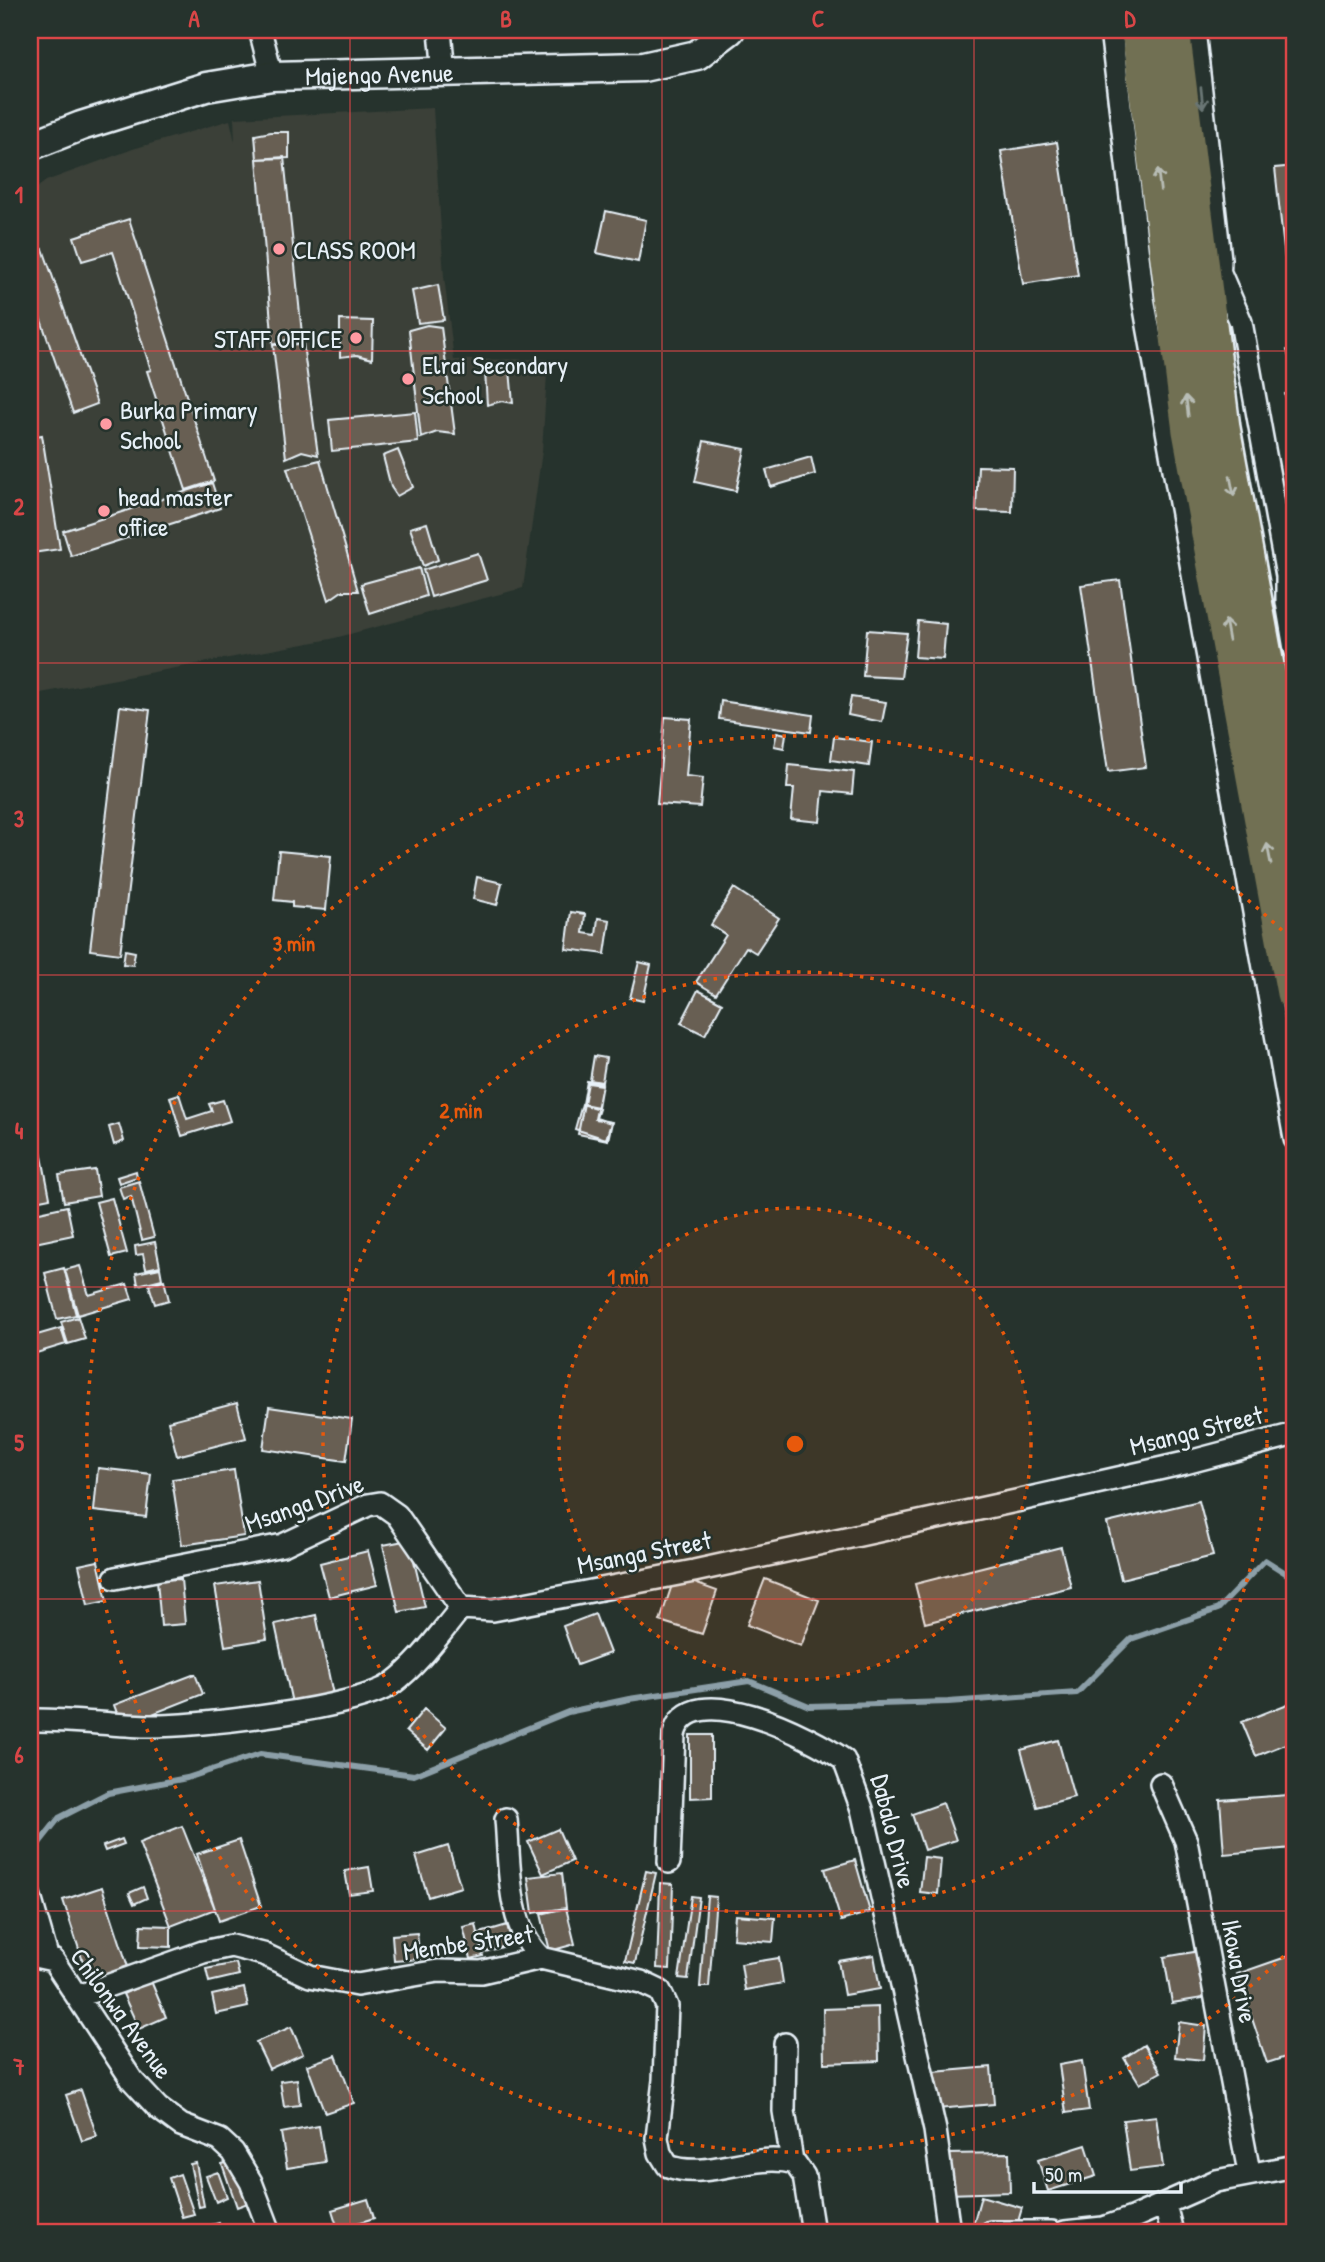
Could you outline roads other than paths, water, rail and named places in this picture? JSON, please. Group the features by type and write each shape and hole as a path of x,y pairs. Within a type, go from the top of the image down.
{"highway":[{"path":"1140,30 1191,431 1295,993"},
{"path":"1171,30 1221,428 1295,828"}],"street":[{"path":"260,30 272,76"},
{"path":"440,30 444,74"},
{"name":"Majengo Avenue","path":"30,146 80,126 206,87 272,76 643,68 697,55 730,30"},
{"path":"1111,30 1143,298 1295,1139"},
{"path":"1194,30 1220,273 1241,322 1291,573 1287,602 1295,649"},
{"path":"1208,320 1220,273"},
{"name":"Msanga Street","path":"461,1608 493,1610 694,1571 1185,1463 1295,1434"},
{"name":"Msanga Drive","path":"115,1578 284,1545 368,1505 380,1503 397,1515 461,1608"},
{"path":"30,1720 151,1726 259,1716 326,1706 391,1685 413,1665 461,1608"},
{"name":"Dabalo Drive","path":"669,1862 674,1735 678,1720 691,1710 706,1708 733,1711 768,1721 844,1760 862,1809 935,2130 949,2232"},
{"name":"Ikowa Drive","path":"1161,1784 1186,1841 1249,2172"},
{"path":"506,1819 520,1926 526,1941 541,1958"},
{"path":"30,1897 38,1955"},
{"name":"Membe Street","path":"79,1996 223,1946 252,1950 310,1976 357,1985 438,1971 481,1972 541,1958 642,1982 660,1991 667,2007 668,2020 657,2138 660,2153 668,2166 694,2171 740,2162 792,2161"},
{"name":"Chilonwa Avenue","path":"38,1955 53,1960 132,2080 158,2108 181,2125 220,2140 233,2152 251,2182 270,2232"},
{"path":"785,2044 785,2111 792,2161 800,2167 804,2176 813,2232"},
{"path":"1065,2232 1102,2228 1165,2205 1216,2180 1249,2172 1295,2166"},
{"path":"1165,2205 1172,2232"},
{"path":"1004,2232 1052,2232"}],"waterway":[{"path":"32,1852 59,1818 108,1793 187,1778 260,1754 414,1775 568,1712 629,1699 749,1681 809,1706 948,1702 1077,1693 1131,1639 1218,1609 1265,1560 1295,1579"}],"place":[{"name":"CLASS ROOM","path":"279,249"},
{"name":"STAFF OFFICE","path":"356,338"},
{"name":"Elrai Secondary School","path":"408,379"},
{"name":"Burka Primary School","path":"106,424"},
{"name":"head master office","path":"104,511"}]}
